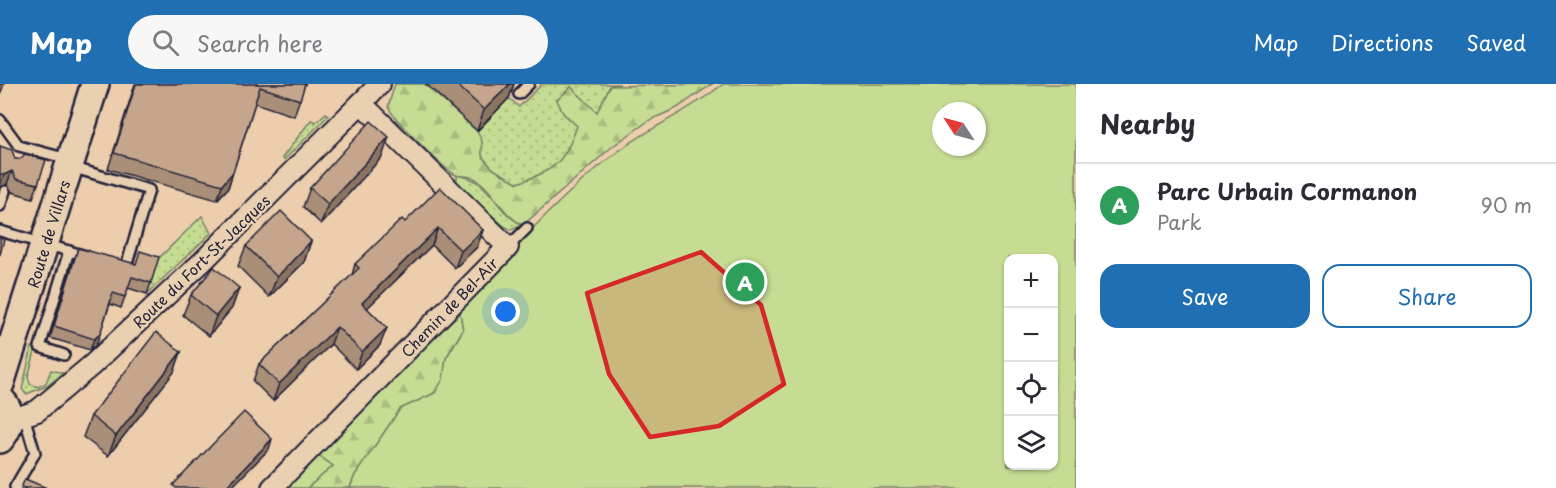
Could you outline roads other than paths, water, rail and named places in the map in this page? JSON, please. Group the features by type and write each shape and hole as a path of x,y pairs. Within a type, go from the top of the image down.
{"main road":[{"name":"Route de Villars","path":"0,384 57,248 70,163 95,84"}],"street":[{"name":"Route du Fort-St-Jacques","path":"8,419 37,411 92,365 202,262 380,84"},
{"name":"Chemin de Bel-Air","path":"272,488 508,247 361,103"}],"lane":[{"path":"519,94 529,84"},
{"path":"0,120 20,146 149,190 125,272 115,264"},
{"path":"16,156 20,146"},
{"path":"0,206 5,191"},
{"path":"508,247 526,228"},
{"path":"0,231 92,258"},
{"path":"57,248 40,347 64,355"},
{"path":"8,419 34,453 15,486 19,488"}],"place":[{"name":"Parc Urbain Cormanon","path":"745,282"}]}
